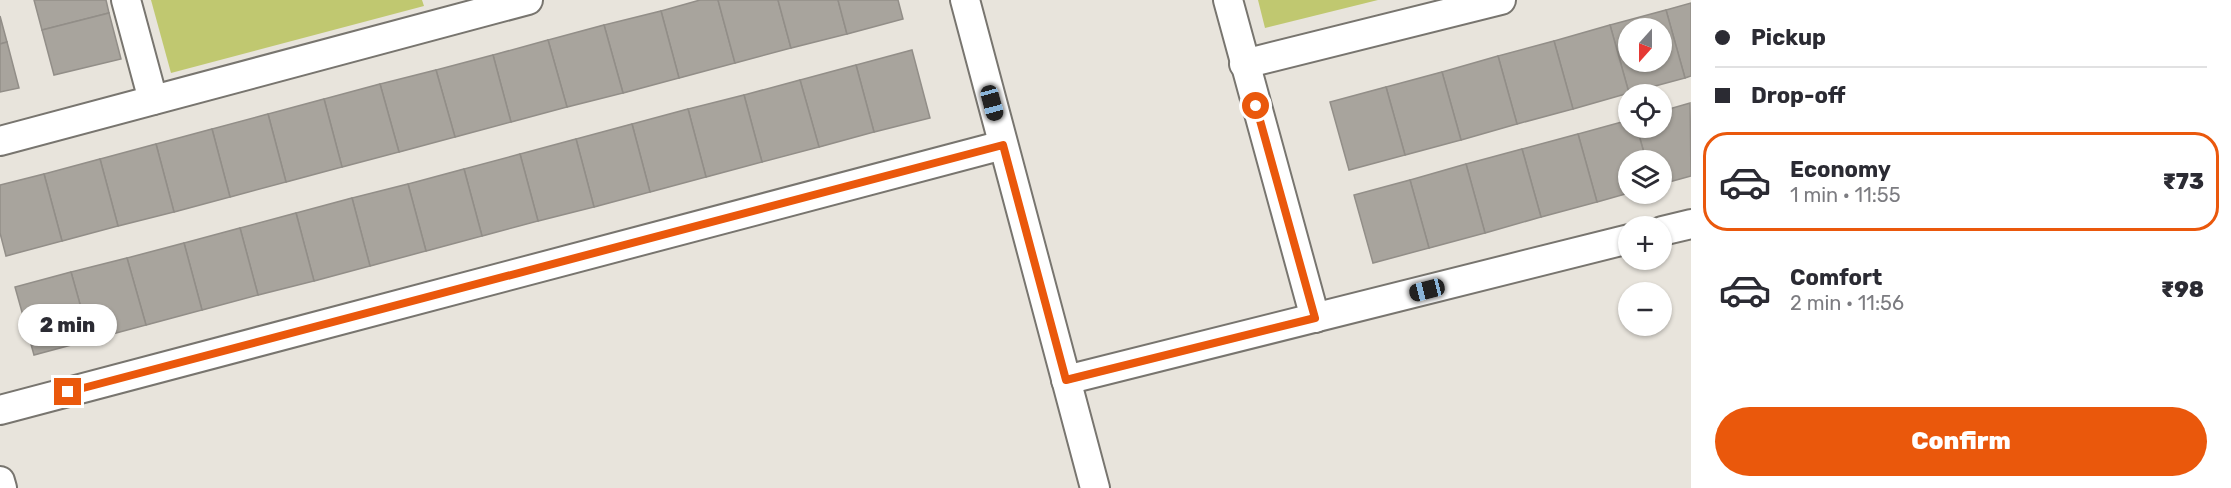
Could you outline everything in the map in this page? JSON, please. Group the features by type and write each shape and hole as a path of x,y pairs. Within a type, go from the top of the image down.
{"street":[{"path":"126,0 153,100"},
{"path":"0,141 153,100 437,12 528,0"},
{"path":"965,0 1095,488"},
{"path":"1228,0 1315,318"},
{"path":"1244,64 1502,0"},
{"path":"0,410 1003,145"},
{"path":"1672,229 1691,224"},
{"path":"1066,380 1618,242"},
{"path":"0,481 2,488"}],"green space":[{"path":"151,0 422,0 424,6 171,73"},
{"path":"1258,0 1378,0 1265,28"}],"building":[{"path":"34,0 106,0 109,13 42,30"},
{"path":"700,0 718,0 735,63 679,78 661,11"},
{"path":"718,0 778,0 791,48 735,63"},
{"path":"778,0 838,0 847,34 791,48"},
{"path":"838,0 898,0 903,19 847,34"},
{"path":"1691,3 1691,76 1685,78 1672,31 1672,18 1668,18 1666,10"},
{"path":"1666,10 1668,18 1636,18"},
{"path":"661,11 679,78 623,93 604,25"},
{"path":"109,13 121,59 54,75 42,30"},
{"path":"0,16 7,42 0,44"},
{"path":"1618,23 1618,54 1610,25"},
{"path":"604,25 623,93 567,107 548,40"},
{"path":"1610,25 1618,54 1618,72 1623,72 1626,84 1618,84 1618,96 1573,109 1554,41"},
{"path":"1672,31 1685,78 1663,84 1626,84 1623,72 1672,72"},
{"path":"548,40 567,107 511,122 493,55"},
{"path":"1554,41 1573,109 1517,124 1498,56"},
{"path":"7,42 19,88 0,92 0,44"},
{"path":"912,50 930,118 874,132 856,65"},
{"path":"493,55 511,122 455,137 436,70"},
{"path":"1498,56 1517,124 1461,140 1442,72"},
{"path":"856,65 874,132 819,147 800,80"},
{"path":"436,70 455,137 399,152 380,84"},
{"path":"1442,72 1461,140 1405,155 1386,87"},
{"path":"800,80 819,147 762,162 744,95"},
{"path":"380,84 399,152 342,167 324,99"},
{"path":"1386,87 1405,155 1349,170 1330,102"},
{"path":"744,95 762,162 706,177 688,109"},
{"path":"324,99 342,167 286,182 268,114"},
{"path":"1690,103 1691,176 1672,181 1672,150 1643,150 1640,138 1672,138 1672,108"},
{"path":"688,109 706,177 650,192 632,124"},
{"path":"268,114 286,182 230,197 212,129"},
{"path":"1618,123 1618,138 1640,138 1643,150 1618,150 1618,196 1597,202 1578,134"},
{"path":"632,124 650,192 594,207 576,139"},
{"path":"212,129 230,197 174,212 156,144"},
{"path":"1578,134 1597,202 1541,217 1522,149"},
{"path":"576,139 594,207 538,221 520,154"},
{"path":"156,144 174,212 118,226 100,159"},
{"path":"1522,149 1541,217 1485,233 1466,164"},
{"path":"520,154 538,221 482,236 464,169"},
{"path":"100,159 118,226 62,241 44,174"},
{"path":"1466,164 1485,233 1429,248 1410,180"},
{"path":"464,169 482,236 426,251 408,184"},
{"path":"44,174 62,241 6,256 0,233 0,185"},
{"path":"1410,180 1429,248 1373,263 1354,195"},
{"path":"408,184 426,251 370,266 352,198"},
{"path":"352,198 370,266 314,281 296,213"},
{"path":"296,213 314,281 258,295 240,228"},
{"path":"240,228 258,295 202,310 184,243"},
{"path":"184,243 202,310 146,325 127,258"},
{"path":"127,258 146,325 90,340 71,272"},
{"path":"71,272 90,340 34,355 15,287"}],"route":[{"path":"68,392 1003,145 1066,380 1315,318 1256,106"}]}
